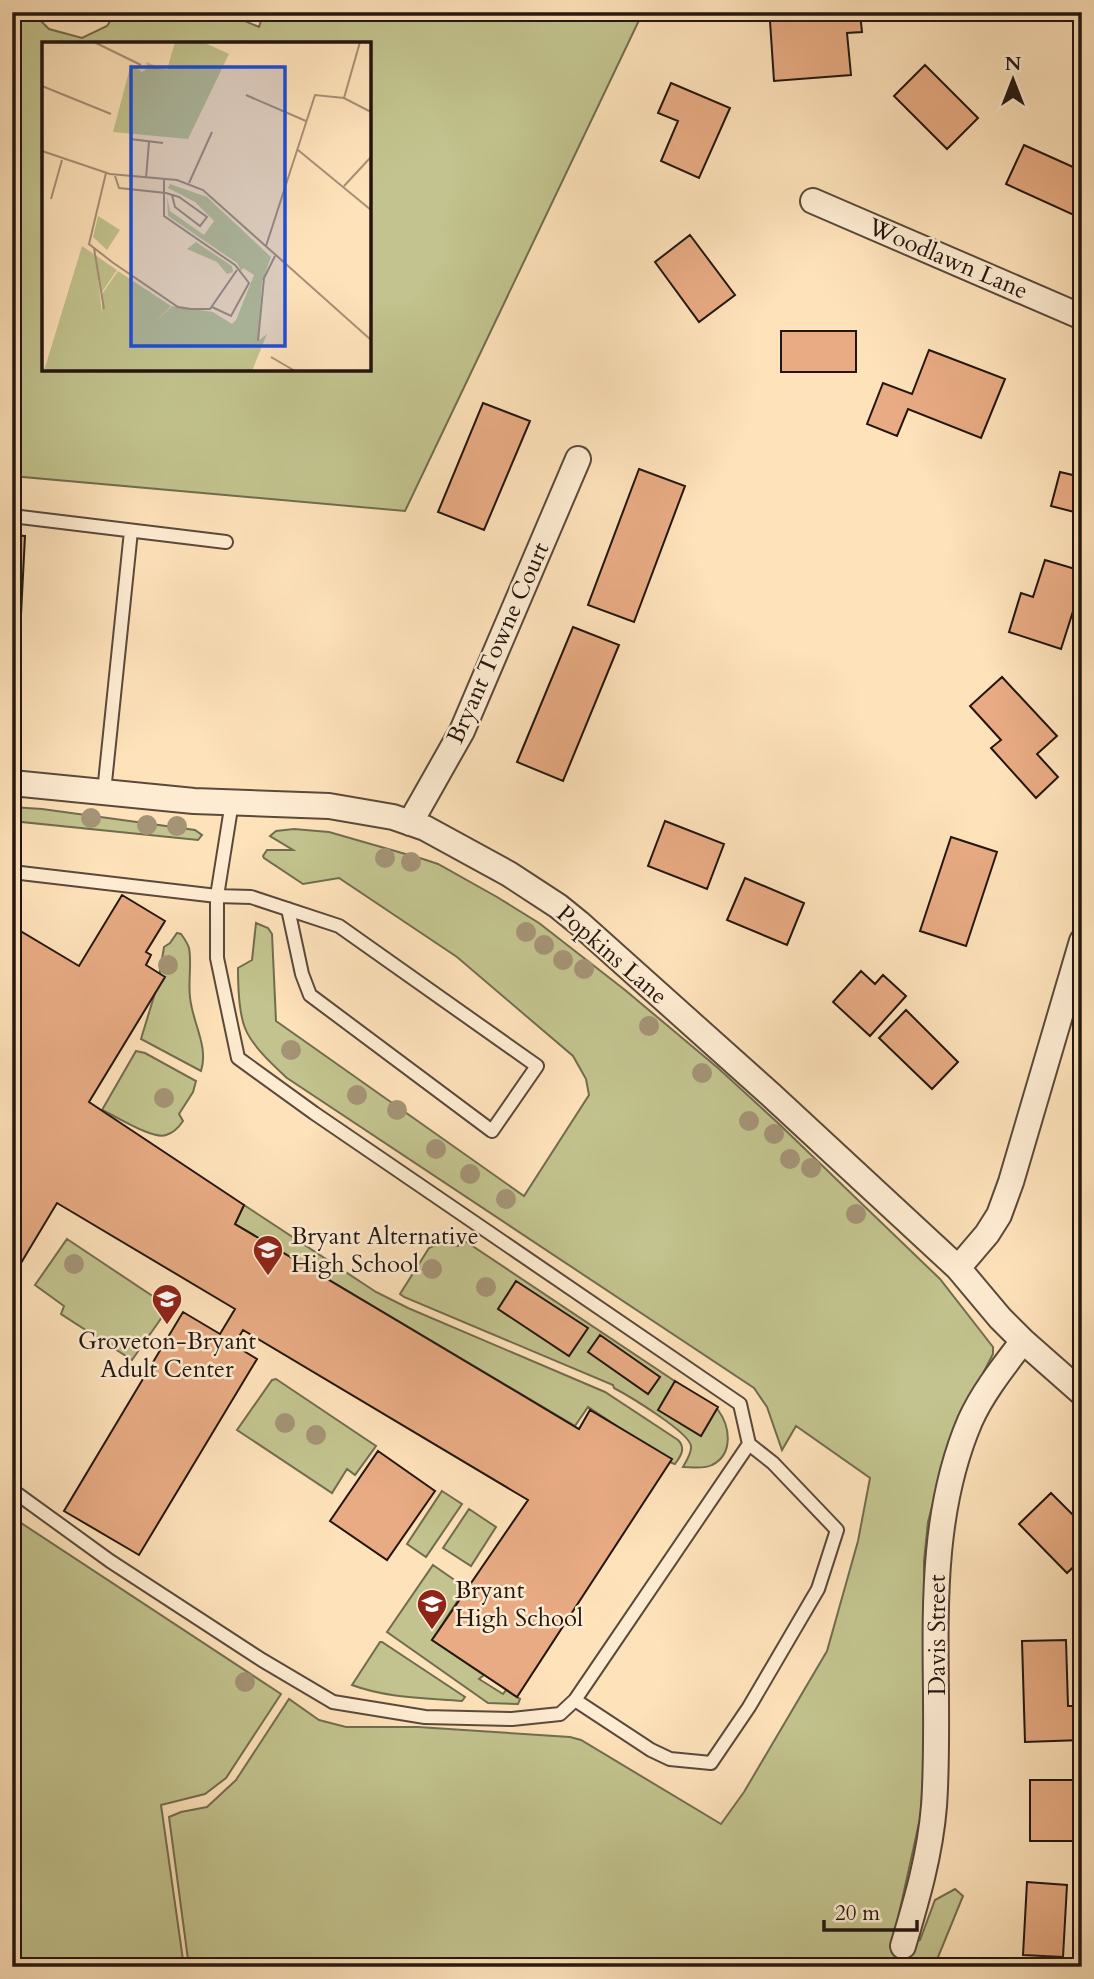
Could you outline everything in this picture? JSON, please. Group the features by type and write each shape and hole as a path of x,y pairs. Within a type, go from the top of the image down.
{"street":[{"name":"Woodlawn Lane","path":"813,201 1082,317"},
{"name":"Bryant Towne Court","path":"410,823 462,731 578,460"},
{"name":"Popkins Lane","path":"12,783 194,801 329,806 393,817 425,828 509,874 579,923 770,1094 958,1268 1000,1318 1082,1393"},
{"path":"958,1268 987,1234 999,1215 1012,1182 1082,941"},
{"name":"Davis Street","path":"903,1946 927,1862 934,1809 937,1576 945,1500 956,1457 971,1418 995,1377 1023,1341"}],"lane":[{"path":"12,516 226,542"},
{"path":"104,792 131,531"},
{"path":"232,802 217,896 217,958 238,1058 314,1113 740,1404 749,1444 773,1463 837,1531 818,1590 749,1707 711,1763 670,1759 651,1751 575,1700"},
{"path":"12,872 217,896 251,897 288,909 339,926 537,1066 492,1131 310,995 302,974 288,909"},
{"path":"12,1490 110,1561 262,1660 333,1702 425,1717 512,1719 560,1714 575,1700 749,1444"}],"green space":[{"path":"12,12 32,12 49,29 82,38 107,26 116,12 224,12 259,27 264,12 643,12 405,511 12,476"},
{"path":"12,807 195,830 202,835 198,840 12,821"},
{"path":"294,829 329,832 438,864 539,923 625,990 718,1068 778,1123 940,1279 993,1347 993,1354 944,1461 928,1522 924,1561 924,1758 921,1814 895,1932 903,1946 920,1940 935,1900 955,1889 963,1896 934,1967 189,1967 169,1817 207,1807 236,1780 289,1699 319,1720 346,1727 418,1727 570,1737 581,1740 721,1824 744,1792 827,1651 858,1541 870,1478 796,1426 782,1450 767,1407 754,1388 287,1078 263,1055 245,1028 239,990 238,968 252,960 256,923 268,928 272,934 276,1021 524,1196 589,1095 586,1079 573,1056 457,957 339,878 303,884 264,858 267,850 293,850 270,836 276,831"},
{"path":"177,933 181,934 189,948 191,1006 203,1052 201,1071 141,1039 158,983 164,947"},
{"path":"136,1051 145,1053 196,1081 193,1092 179,1114 183,1121 169,1134 152,1134 102,1110"},
{"path":"244,1205 376,1292 605,1392 678,1440 682,1449 679,1458 675,1464 672,1463 588,1407 575,1426 235,1224"},
{"path":"67,1239 169,1307 132,1360 61,1314 64,1306 35,1285"},
{"path":"462,1239 718,1410 728,1439 724,1454 719,1460 706,1467 683,1467 691,1451 688,1440 670,1424 613,1385 400,1294 429,1248 449,1242 450,1245 458,1246"},
{"path":"276,1379 376,1446 355,1475 347,1469 332,1493 237,1430 272,1380"},
{"path":"442,1491 462,1504 426,1557 407,1544"},
{"path":"469,1509 496,1527 471,1566 443,1548"},
{"path":"12,1517 281,1694 226,1778 205,1794 161,1805 184,1967 12,1967"},
{"path":"433,1565 466,1588 432,1640 484,1675 479,1679 503,1694 506,1690 520,1699 518,1704 488,1703 387,1632"},
{"path":"380,1642 465,1697 462,1701 406,1697 378,1693 352,1685"}],"building":[{"path":"860,13 862,32 847,33 851,75 774,81 770,21"},
{"path":"925,65 978,118 947,149 894,96"},
{"path":"671,83 730,108 699,178 661,161 678,121 658,113"},
{"path":"1024,145 1082,171 1082,203 1076,216 1006,184"},
{"path":"690,235 735,295 699,322 655,262"},
{"path":"781,331 856,331 856,372 781,372"},
{"path":"929,350 1005,379 981,438 908,409 897,436 867,424 883,383 912,394"},
{"path":"483,403 530,421 484,530 438,512"},
{"path":"1082,458 1082,514 1051,506 1060,472 1077,476"},
{"path":"639,469 685,486 634,622 588,605"},
{"path":"12,535 25,536 19,654 12,653"},
{"path":"1045,560 1082,571 1082,583 1061,649 1009,632 1021,593 1033,597"},
{"path":"573,627 619,645 563,781 517,762"},
{"path":"1002,677 1057,736 1037,754 1058,777 1036,798 991,748 1001,740 970,706"},
{"path":"665,821 724,844 707,889 648,866"},
{"path":"951,837 997,852 966,946 920,931"},
{"path":"745,878 804,903 787,945 727,920"},
{"path":"122,895 165,921 146,952 151,955 146,965 165,977 89,1102 244,1205 235,1224 579,1429 590,1410 672,1459 517,1697 432,1640 528,1500 243,1330 234,1345 257,1359 139,1555 64,1511 183,1312 220,1334 235,1309 57,1203 12,1278 12,926 79,966"},
{"path":"861,971 875,984 883,975 906,996 870,1036 833,1002"},
{"path":"906,1010 958,1062 932,1089 879,1038"},
{"path":"516,1281 588,1328 569,1356 498,1309"},
{"path":"600,1335 660,1377 648,1394 588,1352"},
{"path":"675,1381 718,1407 701,1436 658,1410"},
{"path":"378,1451 435,1491 387,1560 330,1521"},
{"path":"1051,1493 1082,1524 1082,1559 1067,1573 1019,1524"},
{"path":"1066,1640 1068,1706 1082,1706 1082,1740 1025,1742 1022,1641"},
{"path":"1030,1780 1082,1780 1082,1841 1030,1841"},
{"path":"1027,1882 1067,1885 1063,1957 1023,1955"}],"place":[{"name":"Bryant Alternative High School","path":"268,1277"},
{"name":"Groveton-Bryant Adult Center","path":"167,1326"},
{"name":"Bryant High School","path":"432,1631"}]}
